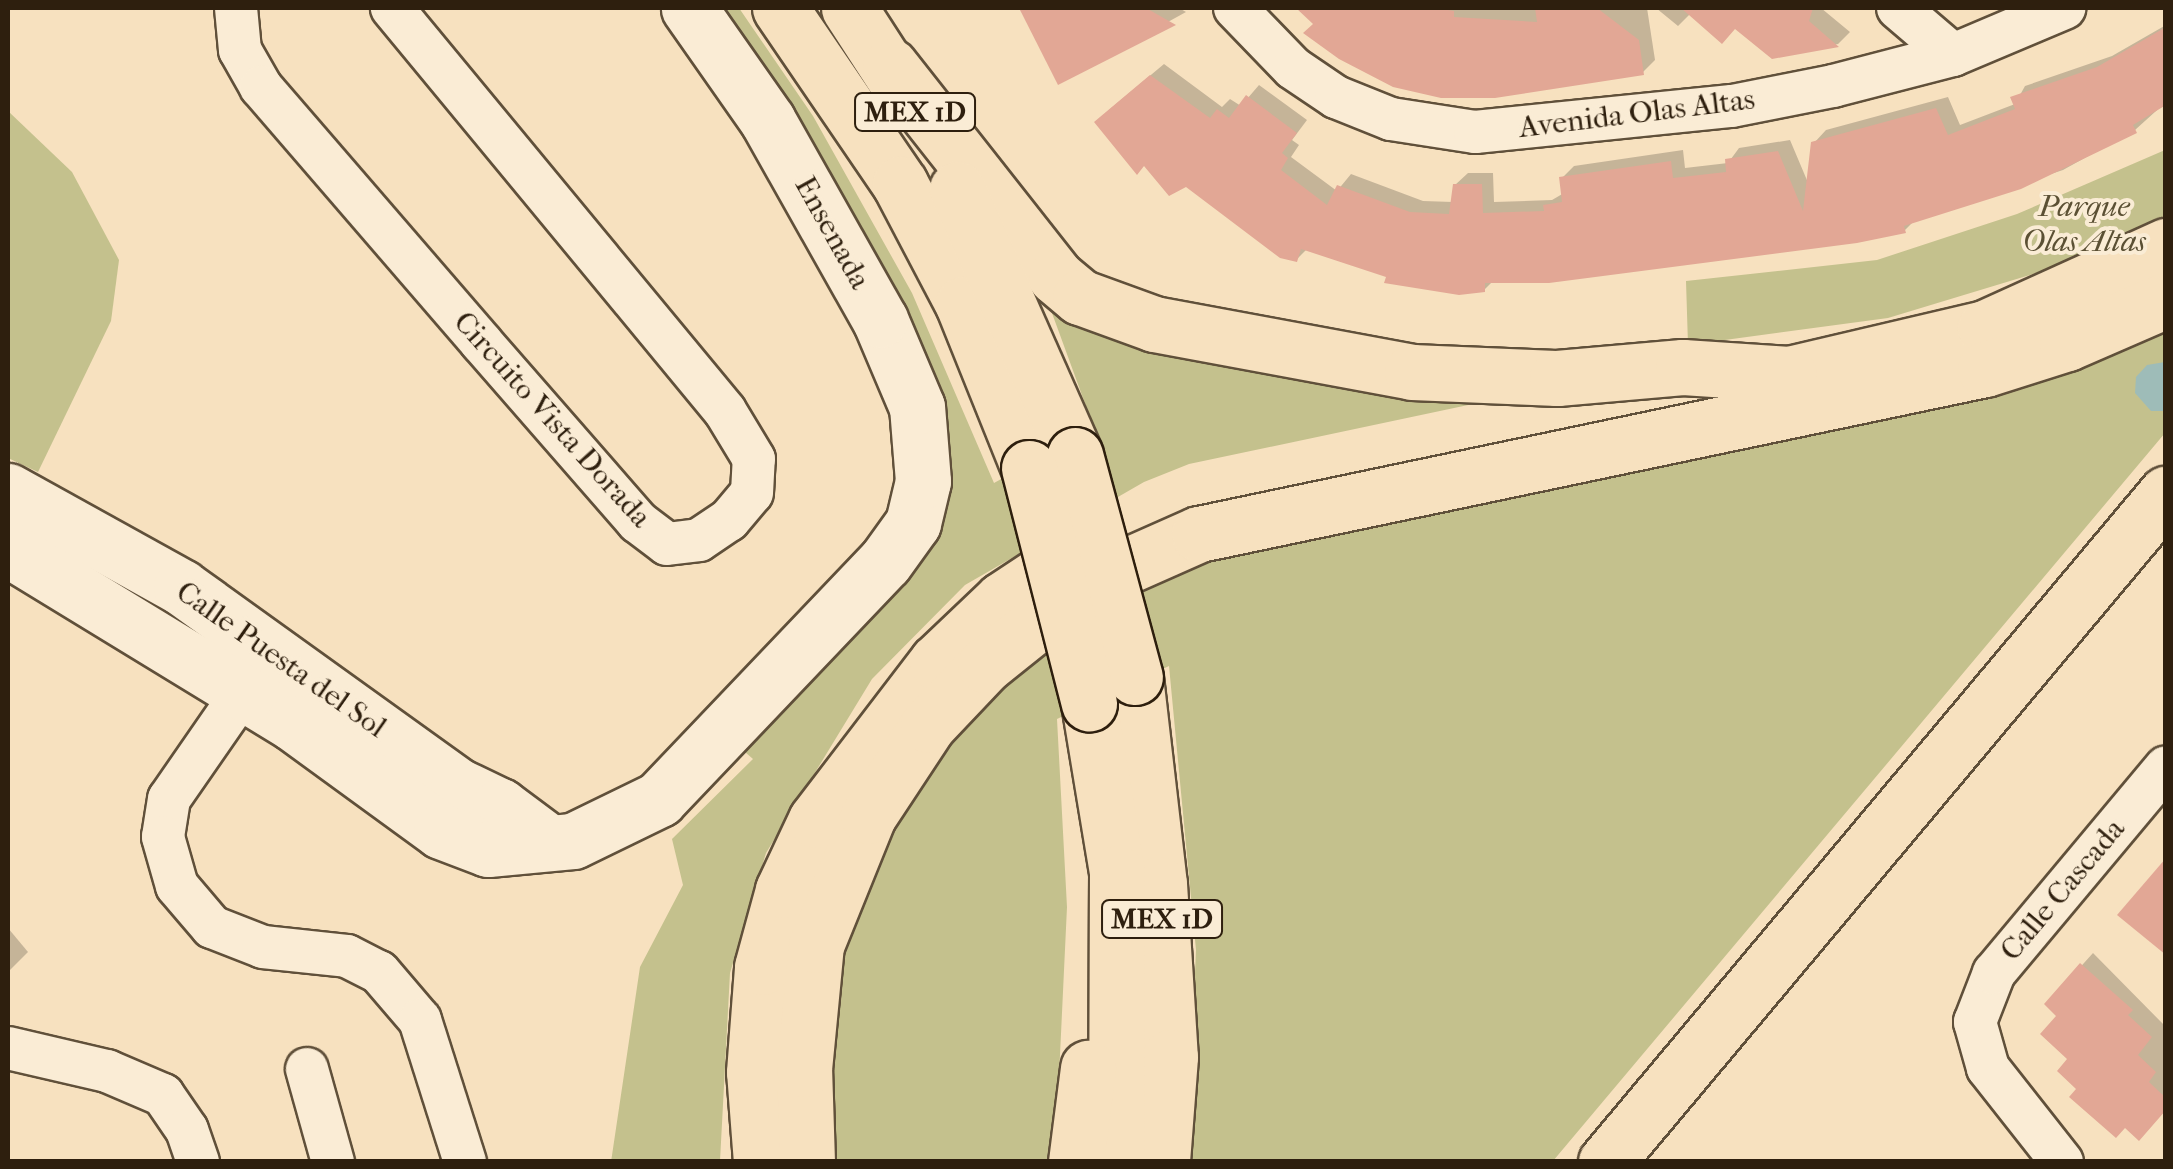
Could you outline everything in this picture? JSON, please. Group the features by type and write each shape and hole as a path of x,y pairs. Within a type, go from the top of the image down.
{"main road":[{"name":"MEX 1D","path":"780,8 909,201 1052,462"},
{"name":"MEX 1D","path":"849,8 890,66 974,221 1052,462 1160,884 1170,1058 1162,1162"},
{"path":"890,66 1056,276 1080,298 1154,324 1412,372 1557,378 1683,368 1789,374"},
{"path":"760,1162 754,1072 760,1002 784,890 844,776 937,662 1002,600 1076,547 1190,502 1789,374 1985,328 2166,246"},
{"path":"807,1162 804,1068 816,944 868,816 928,725 985,665 1086,584 1199,534 1985,369 2067,343 2166,300"},
{"path":"1606,1162 2166,494"},
{"name":"MEX 1D","path":"1112,690 1117,872 1116,1162"},
{"path":"1076,1162 1094,992 1117,872"}],"street":[{"name":"Circuito Vista Dorada","path":"236,8 240,50 260,87 507,372 638,522 667,544 700,540 729,520 752,493 754,459 725,411 392,8"},
{"name":"Ensenada","path":"689,8 768,121 880,320 916,407 924,481"},
{"name":"Avenida Olas Altas","path":"1235,8 1293,68 1336,96 1391,119 1475,132 1732,106 1954,54 2064,8"},
{"path":"1898,8 1954,54"},
{"name":"Calle Puesta del Sol","path":"8,549 154,637 240,695 293,723 442,830 488,850 572,841 659,799 885,562 913,523 924,481"},
{"name":"Calle Puesta del Sol","path":"8,491 181,587 458,786 500,806 547,841"},
{"path":"154,637 181,587"},
{"path":"240,695 169,800 162,837 177,886 212,926 263,947 347,956 379,972 420,1020 465,1162"},
{"name":"Calle Cascada","path":"2062,1162 1988,1068 1975,1022 1994,973 2166,768"},
{"path":"8,1048 107,1071 162,1095 187,1130 198,1162"},
{"path":"307,1070 333,1162"}],"green space":[{"path":"698,8 739,8 813,116 912,293 994,483 1094,428 1045,294 1530,392 1189,464 1144,482 965,585 872,679 766,853 730,973 720,1161 611,1162 640,967 683,885 672,839 753,759 745,752 803,683 941,478"},
{"path":"8,111 72,172 119,260 111,321 38,472 8,458"},
{"name":"Parque Olas Altas","path":"2165,150 2165,221 2102,253 1888,318 1688,345 1686,281 1877,260 2017,214"},
{"path":"2165,315 2165,433 1553,1161 1187,1161 1196,950 1169,666 1057,719 1067,907 1055,1161 817,1162 845,918 914,779 1018,659 1169,570"}],"water":[{"path":"2165,362 2165,411 2151,411 2135,393 2136,377 2147,365"}],"building":[{"path":"1019,8 1146,8 1176,25 1058,85"},
{"path":"1296,8 1436,8 1454,11 1454,17 1537,22 1535,8 1597,8 1639,40 1644,75 1495,98 1441,98 1393,87 1339,59 1303,33 1313,24"},
{"path":"1681,8 1813,8 1809,21 1839,47 1772,59 1735,29 1722,44"},
{"path":"2166,27 2166,105 2133,125 2137,133 2021,189 1904,226 1906,233 1857,243 1549,283 1485,283 1485,292 1459,295 1384,283 1386,277 1301,249 1297,262 1280,258 1186,187 1169,196 1144,166 1137,175 1094,122 1150,75 1210,118 1217,109 1229,118 1246,95 1297,133 1282,153 1288,158 1281,170 1327,205 1337,185 1410,212 1449,214 1453,184 1482,184 1483,213 1544,211 1543,205 1562,202 1559,177 1671,161 1673,178 1726,172 1725,159 1778,151 1803,211 1811,142 1936,108 1948,135 2015,109 2010,97 2097,67"},
{"path":"2166,858 2166,955 2117,915"},
{"path":"2080,963 2133,1010 2128,1015 2152,1037 2138,1055 2156,1072 2149,1082 2166,1098 2166,1110 2139,1141 2125,1128 2116,1138 2069,1097 2076,1089 2057,1071 2067,1059 2040,1034 2056,1016 2044,1004"}]}
